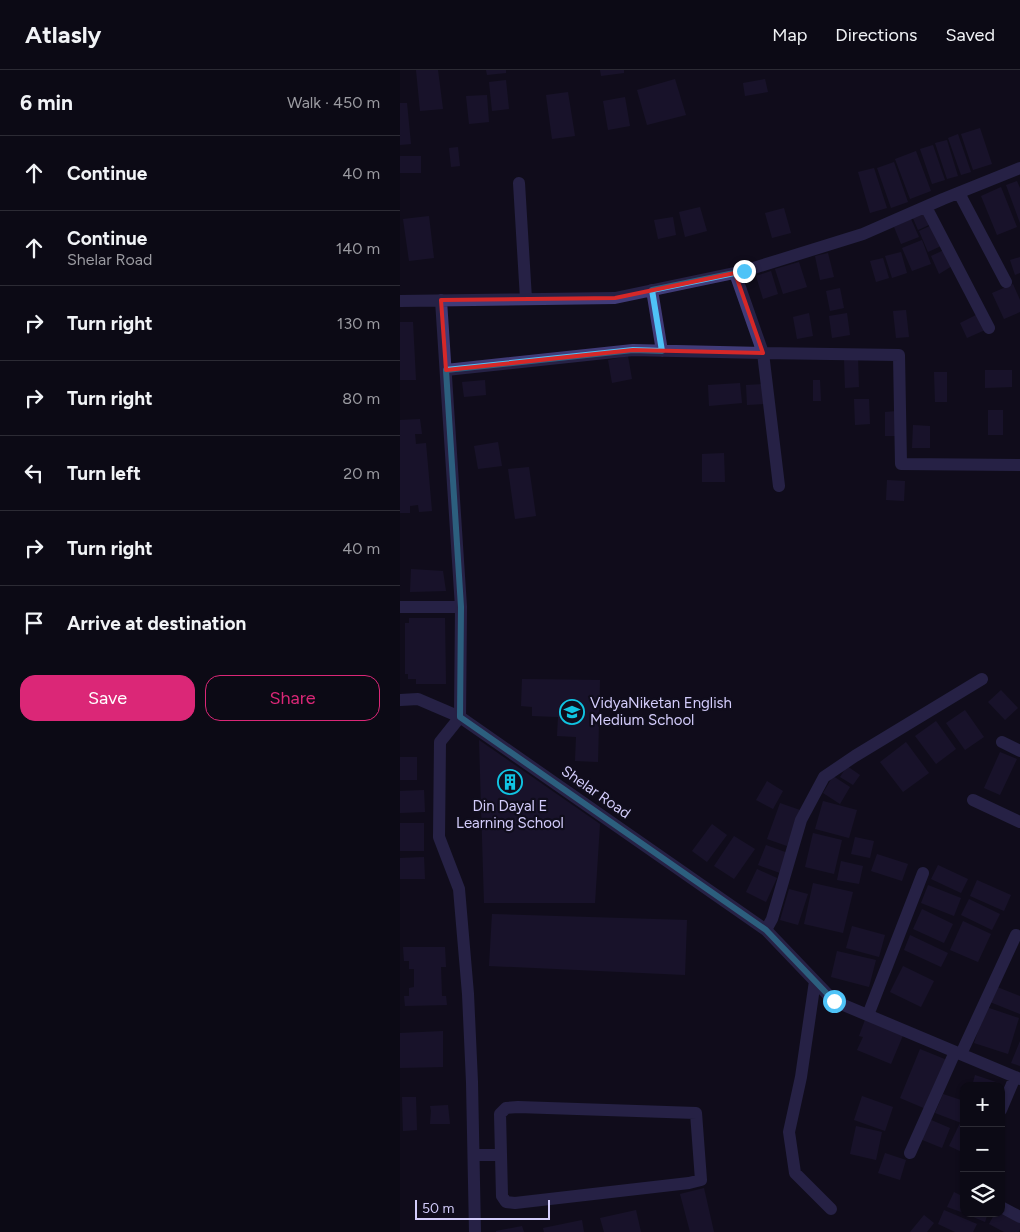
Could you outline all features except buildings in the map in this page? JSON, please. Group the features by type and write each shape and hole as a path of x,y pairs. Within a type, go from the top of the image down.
{"street":[{"path":"400,301 615,298 735,273 863,234 1020,168"},
{"path":"519,183 526,299"},
{"path":"959,193 1006,282"},
{"path":"926,207 989,328"},
{"path":"735,273 763,353 779,486"},
{"path":"652,290 662,351"},
{"path":"441,300 461,607 460,717 440,742 439,837 459,890 468,994 475,1232"},
{"path":"446,370 633,350 899,355 901,464 1020,465"},
{"path":"400,607 461,607"},
{"path":"766,930 772,919 801,820 824,777 982,678"},
{"name":"Shelar Road","path":"400,700 418,699 460,717 766,930 834,1001 1018,1078"},
{"path":"1002,742 1020,751"},
{"path":"973,800 1020,822"},
{"path":"868,1015 923,873"},
{"path":"910,1153 1016,935"},
{"path":"815,981 801,1077 789,1132 795,1173 831,1209"},
{"path":"1005,1102 1018,1078"},
{"path":"506,1108 696,1113 701,1180 689,1183 515,1203 506,1202 502,1196 501,1155 500,1114 506,1108"},
{"path":"474,1155 501,1155"},
{"path":"1005,1209 1020,1217"}],"highlighted area":[{"path":"735,273 763,353 633,350 446,370 441,300 615,298"}],"place":[{"name":"VidyaNiketan English Medium School","path":"572,712"},
{"name":"Din Dayal E Learning School","path":"510,782"}],"route":[{"path":"744,271 652,290 662,351 633,350 446,370 461,607 460,717 766,930 834,1001"}]}
